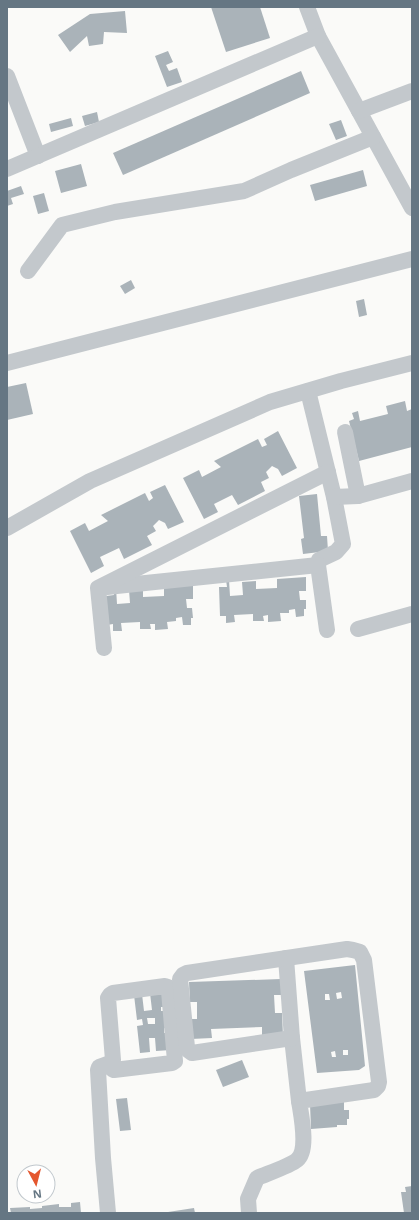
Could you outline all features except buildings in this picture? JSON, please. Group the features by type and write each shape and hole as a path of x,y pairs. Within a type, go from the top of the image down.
{"street":[{"path":"307,7 318,36 412,208"},
{"path":"7,169 318,36"},
{"path":"7,76 38,156"},
{"path":"359,111 412,91"},
{"path":"28,272 62,225 115,212 244,191 291,170 373,137"},
{"path":"7,363 412,259"},
{"path":"7,528 90,481 270,402 412,363"},
{"path":"308,391 334,497 343,544 336,552 319,560 318,566 327,630"},
{"path":"345,432 358,496"},
{"path":"98,588 328,472"},
{"path":"334,497 358,496 412,481"},
{"path":"98,588 318,566"},
{"path":"98,588 104,648"},
{"path":"358,629 412,614"},
{"path":"292,1038 192,1053 187,1047 180,979 186,973 347,949 360,952 364,960 366,971 379,1082 378,1086 374,1090 299,1100"},
{"path":"249,1213 248,1199 257,1178 297,1160 303,1151 303,1136 292,1038 286,958"},
{"path":"108,1213 98,1070 102,1065 110,1063 113,1060 108,998 113,993 165,986 168,987 175,1061 114,1070 112,1069 110,1063"}]}
